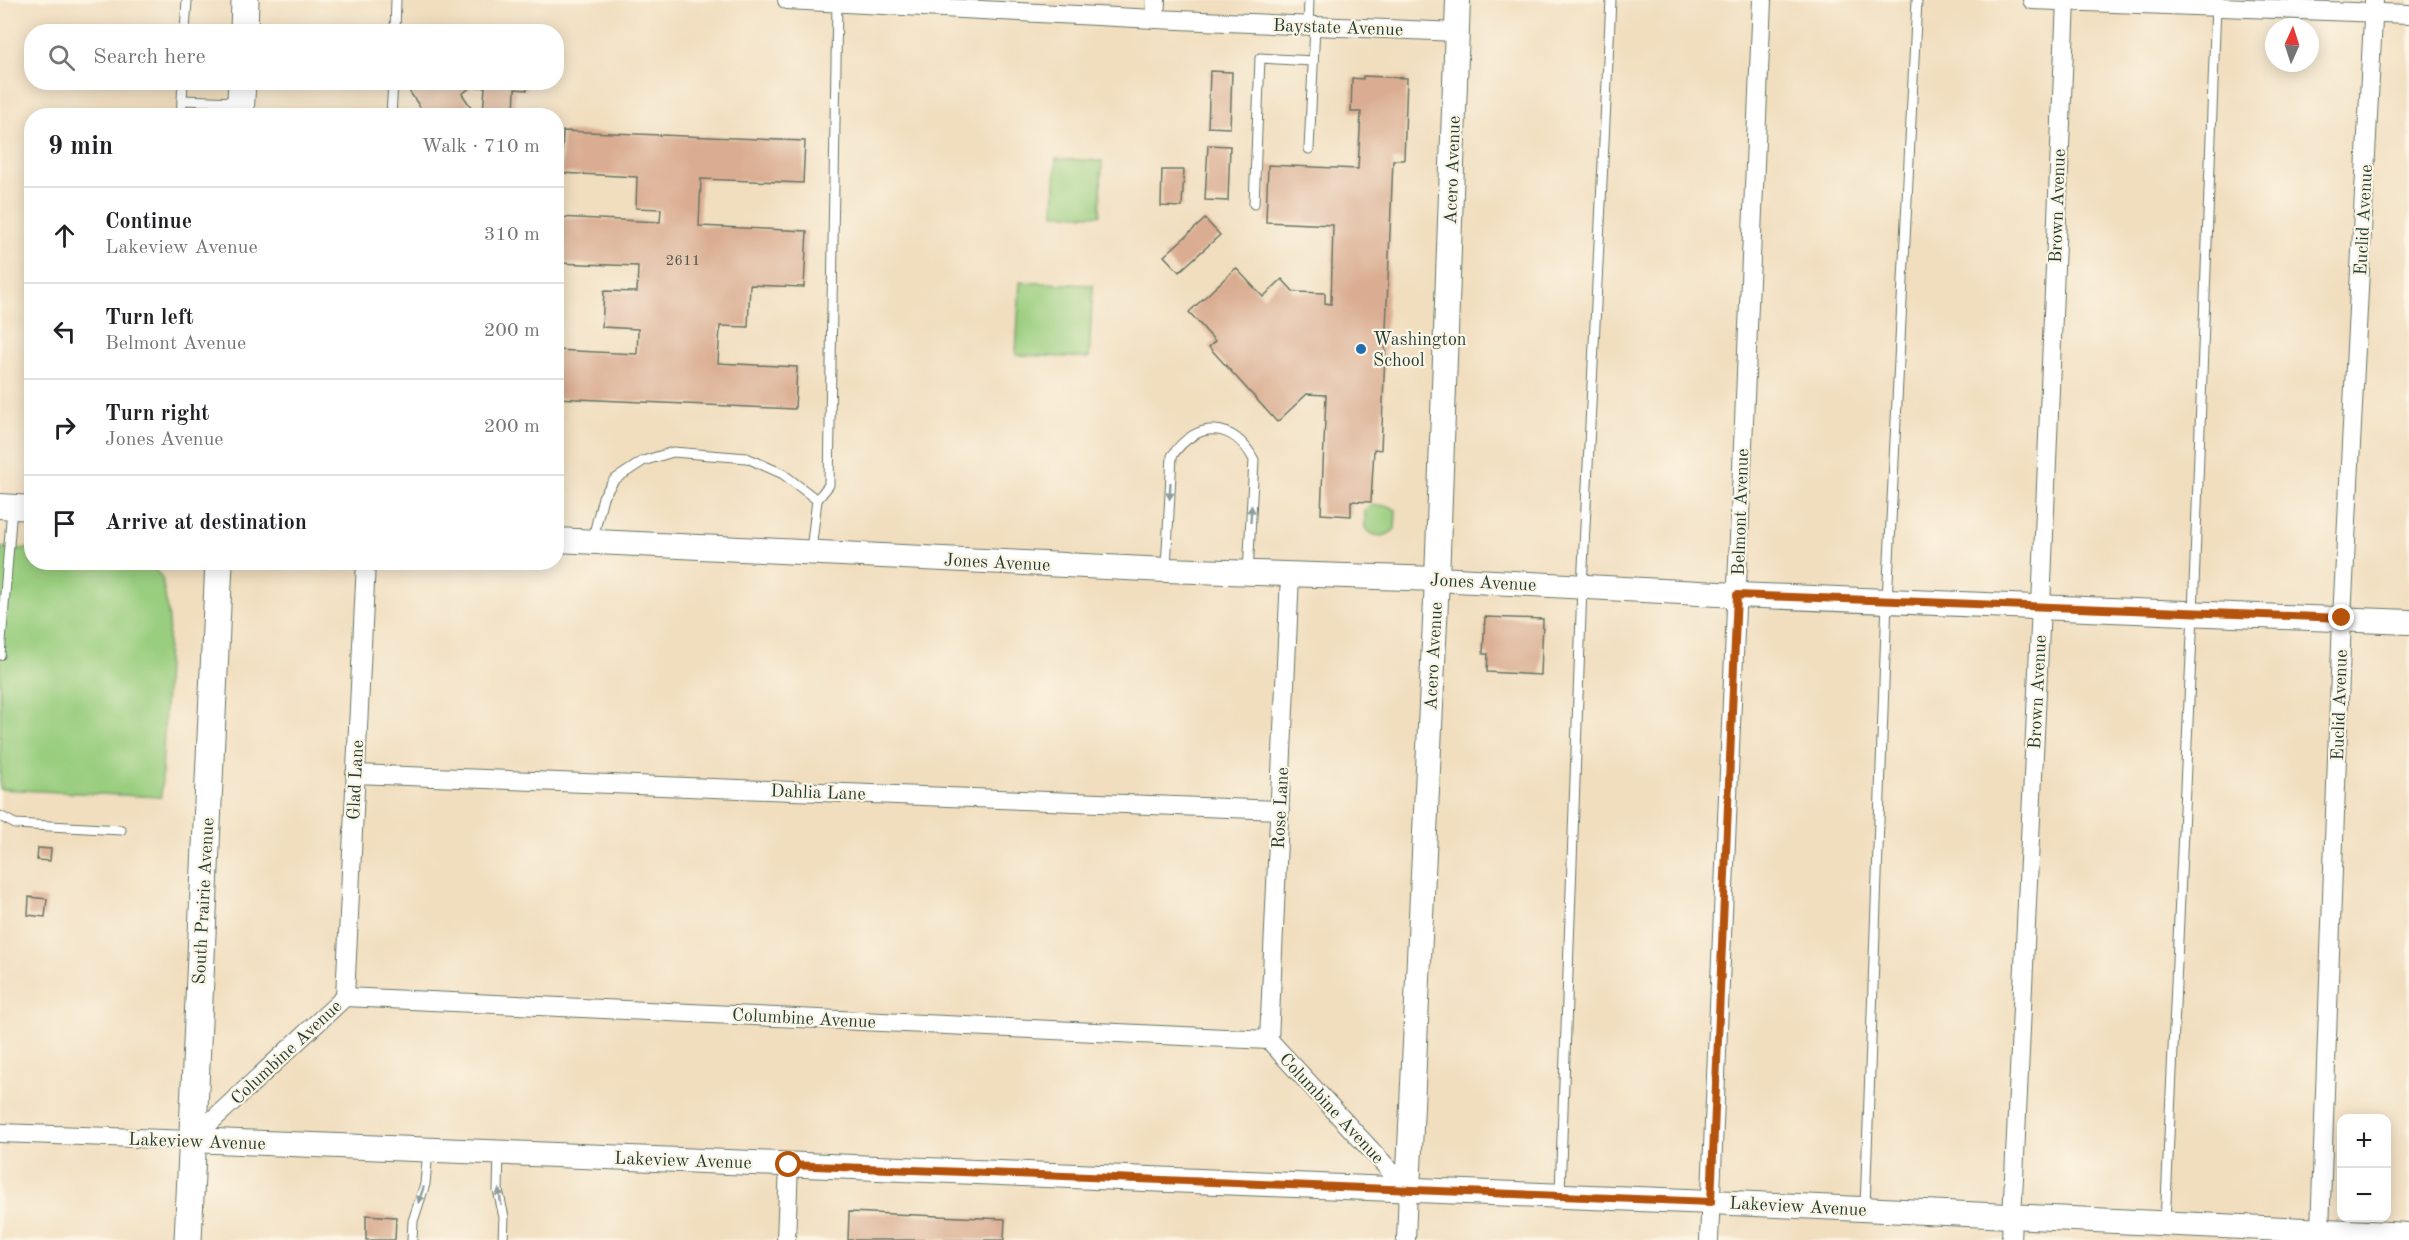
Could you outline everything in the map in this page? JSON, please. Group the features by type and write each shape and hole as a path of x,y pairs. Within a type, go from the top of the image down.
{"main road":[{"path":"244,24 246,0"},
{"name":"South Prairie Avenue","path":"188,1240 219,570"}],"street":[{"name":"Baystate Avenue","path":"787,0 998,5 1155,19 1457,32"},
{"path":"1155,19 1156,0"},
{"name":"Acero Avenue","path":"1406,1240 1437,579 1458,0"},
{"name":"Belmont Avenue","path":"1710,1240 1762,0"},
{"path":"2032,0 2373,6 2409,14"},
{"name":"Brown Avenue","path":"2011,1240 2041,607 2066,1"},
{"name":"Euclid Avenue","path":"2320,1232 2342,618 2373,6"},
{"name":"Jones Avenue","path":"564,540 811,554 1290,575 1437,579 1737,595 2409,621"},
{"name":"Glad Lane","path":"345,997 366,570"},
{"name":"Rose Lane","path":"1269,1040 1290,575"},
{"name":"Dahlia Lane","path":"356,774 1280,810"},
{"name":"Columbine Avenue","path":"191,1140 345,997 1269,1040 1408,1190"},
{"name":"Lakeview Avenue","path":"0,1134 1711,1202 2409,1235"},
{"path":"786,1240 789,1165"}],"lane":[{"path":"186,24 187,0"},
{"path":"395,24 396,0"},
{"path":"1309,0 1313,61 1309,150"},
{"path":"1560,1197 1582,587 1611,0"},
{"path":"1865,1209 1887,601 1917,0"},
{"path":"811,554 818,500 829,486 847,2"},
{"path":"2165,1224 2193,613 2216,3"},
{"path":"1254,204 1260,58 1313,61"},
{"path":"182,108 183,90"},
{"path":"391,108 393,90"},
{"path":"182,100 241,100"},
{"path":"1166,570 1172,456 1180,443 1192,434 1207,430 1222,430 1236,436 1247,447 1254,460 1248,573"},
{"path":"592,542 603,497 614,480 643,461 673,452 747,458 783,474 818,500"},
{"path":"0,655 14,507"},
{"path":"0,816 15,824 121,830"},
{"path":"412,1240 413,1221 425,1184 428,1150"},
{"path":"500,1153 498,1190 504,1216 503,1240"}],"green space":[{"path":"1056,159 1102,161 1100,215 1054,214"},
{"path":"1020,282 1093,285 1089,358 1016,355"},
{"path":"1372,505 1389,506 1396,510 1395,529 1384,535 1376,535 1365,528 1365,510"},
{"path":"0,548 24,549 24,570 156,570 162,578 169,619 161,797 0,789"}],"building":[{"path":"1210,71 1232,72 1230,128 1208,127"},
{"path":"1363,76 1407,78 1404,160 1393,160 1381,450 1374,449 1371,502 1351,501 1351,516 1321,514 1326,395 1307,394 1277,422 1209,347 1215,341 1189,312 1236,268 1263,297 1282,279 1294,292 1325,293 1325,303 1331,304 1333,225 1266,222 1268,165 1358,169 1361,112 1351,112 1352,78 1363,79"},
{"path":"408,90 467,90 462,94 472,108 421,108"},
{"path":"485,90 515,90 514,108 483,108"},
{"path":"564,131 805,141 803,183 701,179 699,226 807,231 804,287 750,285 748,327 720,326 718,363 797,367 795,409 564,398 564,350 637,354 638,329 602,327 604,291 637,292 638,266 564,263 564,217 660,222 661,209 636,208 637,177 564,173"},
{"path":"1208,145 1230,146 1228,201 1205,200"},
{"path":"1162,170 1184,170 1182,207 1161,206"},
{"path":"1205,219 1220,235 1179,272 1164,256"},
{"path":"1485,617 1543,619 1541,675 1487,672 1488,654 1483,654"},
{"path":"38,848 51,849 50,861 37,860"},
{"path":"29,897 47,899 45,917 28,915"},
{"path":"849,1212 1005,1219 1004,1240 848,1240"},
{"path":"366,1215 396,1217 395,1240 366,1240"}],"place":[{"name":"Washington School","path":"1361,349"}],"route":[{"path":"789,1165 1711,1202 1737,595 2342,618"}]}
